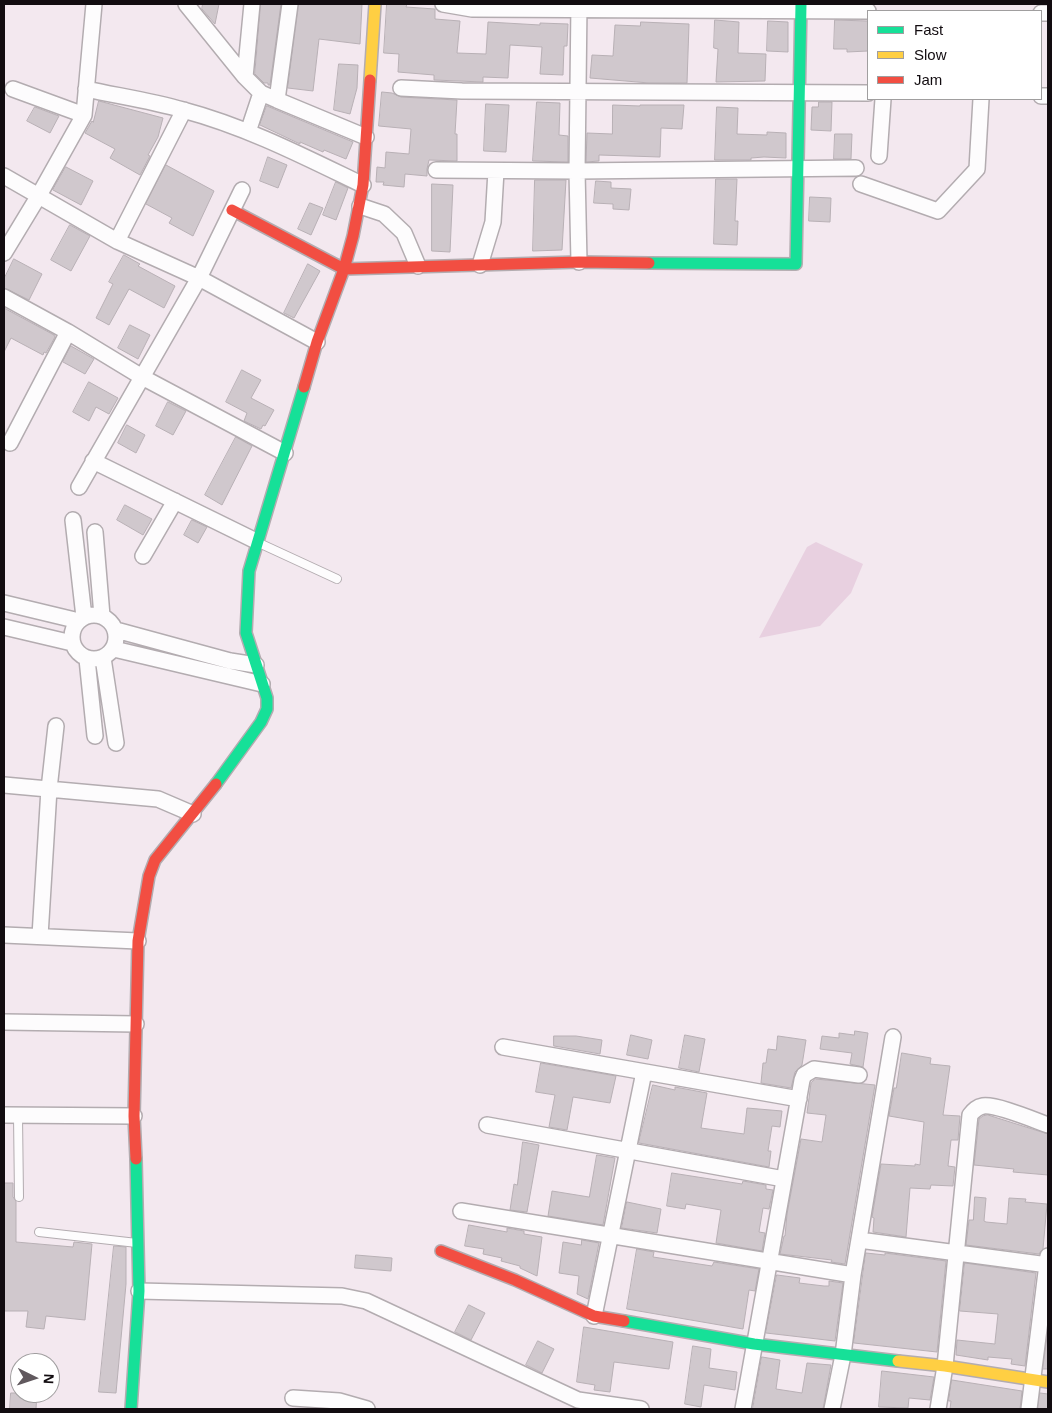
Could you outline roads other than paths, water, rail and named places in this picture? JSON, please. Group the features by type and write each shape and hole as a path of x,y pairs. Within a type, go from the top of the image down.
{"street":[{"path":"4,253 84,115 94,4"},
{"path":"186,4 245,78 261,93 366,138"},
{"path":"245,78 252,4"},
{"path":"277,100 290,4"},
{"path":"131,1409 140,1291 134,1116 138,941 149,876 155,860 193,814 261,722 267,709 267,698 246,633 249,571 256,541 285,454 317,342 344,269 360,206 375,4"},
{"path":"443,4 472,9 802,7 867,11"},
{"path":"579,7 577,171 579,262"},
{"path":"232,210 344,269 579,262 796,264 802,7"},
{"path":"401,88 462,91 867,93"},
{"path":"13,89 84,115"},
{"path":"86,89 184,110 248,132 270,140 363,185"},
{"path":"248,132 261,93"},
{"path":"878,156 883,100"},
{"path":"862,184 938,211 977,169 981,100"},
{"path":"117,241 184,110"},
{"path":"436,170 577,171 856,168"},
{"path":"480,265 494,222 496,171"},
{"path":"4,176 117,241 199,278 317,342"},
{"path":"79,487 199,278 242,190"},
{"path":"360,206 384,214 404,233 418,266"},
{"path":"4,297 68,332 142,377 285,454"},
{"path":"10,443 68,332"},
{"path":"93,461 256,541"},
{"path":"143,556 175,501"},
{"path":"73,520 81,619 74,629 72,643 80,655 92,660 108,654 262,684"},
{"path":"95,532 102,616"},
{"path":"4,603 81,619 96,615 108,619 116,630 117,637 108,654 116,743"},
{"path":"4,627 72,643"},
{"path":"116,630 230,661 256,665"},
{"path":"86,658 95,736"},
{"path":"40,936 49,789 56,726"},
{"path":"4,785 158,799 193,814"},
{"path":"4,935 138,941"},
{"path":"4,1022 136,1024"},
{"path":"832,1409 843,1355 854,1275 893,1037"},
{"path":"502,1047 799,1099"},
{"path":"743,1409 802,1080 808,1071 814,1069 859,1075"},
{"path":"594,1316 644,1072"},
{"path":"938,1409 946,1366 970,1114 980,1106 991,1106 1048,1125"},
{"path":"11,1115 134,1116"},
{"path":"487,1125 784,1179"},
{"path":"461,1211 854,1275"},
{"path":"860,1240 957,1253 1048,1262 1029,1409"},
{"path":"441,1251 515,1280 594,1316 754,1344 946,1366 1048,1382"},
{"path":"140,1291 342,1296 366,1301 578,1400 642,1409"},
{"path":"293,1398 339,1400 368,1409"}],"lane":[{"path":"256,541 337,579"},
{"path":"11,1115 19,1197"},
{"path":"39,1232 139,1243"}]}
